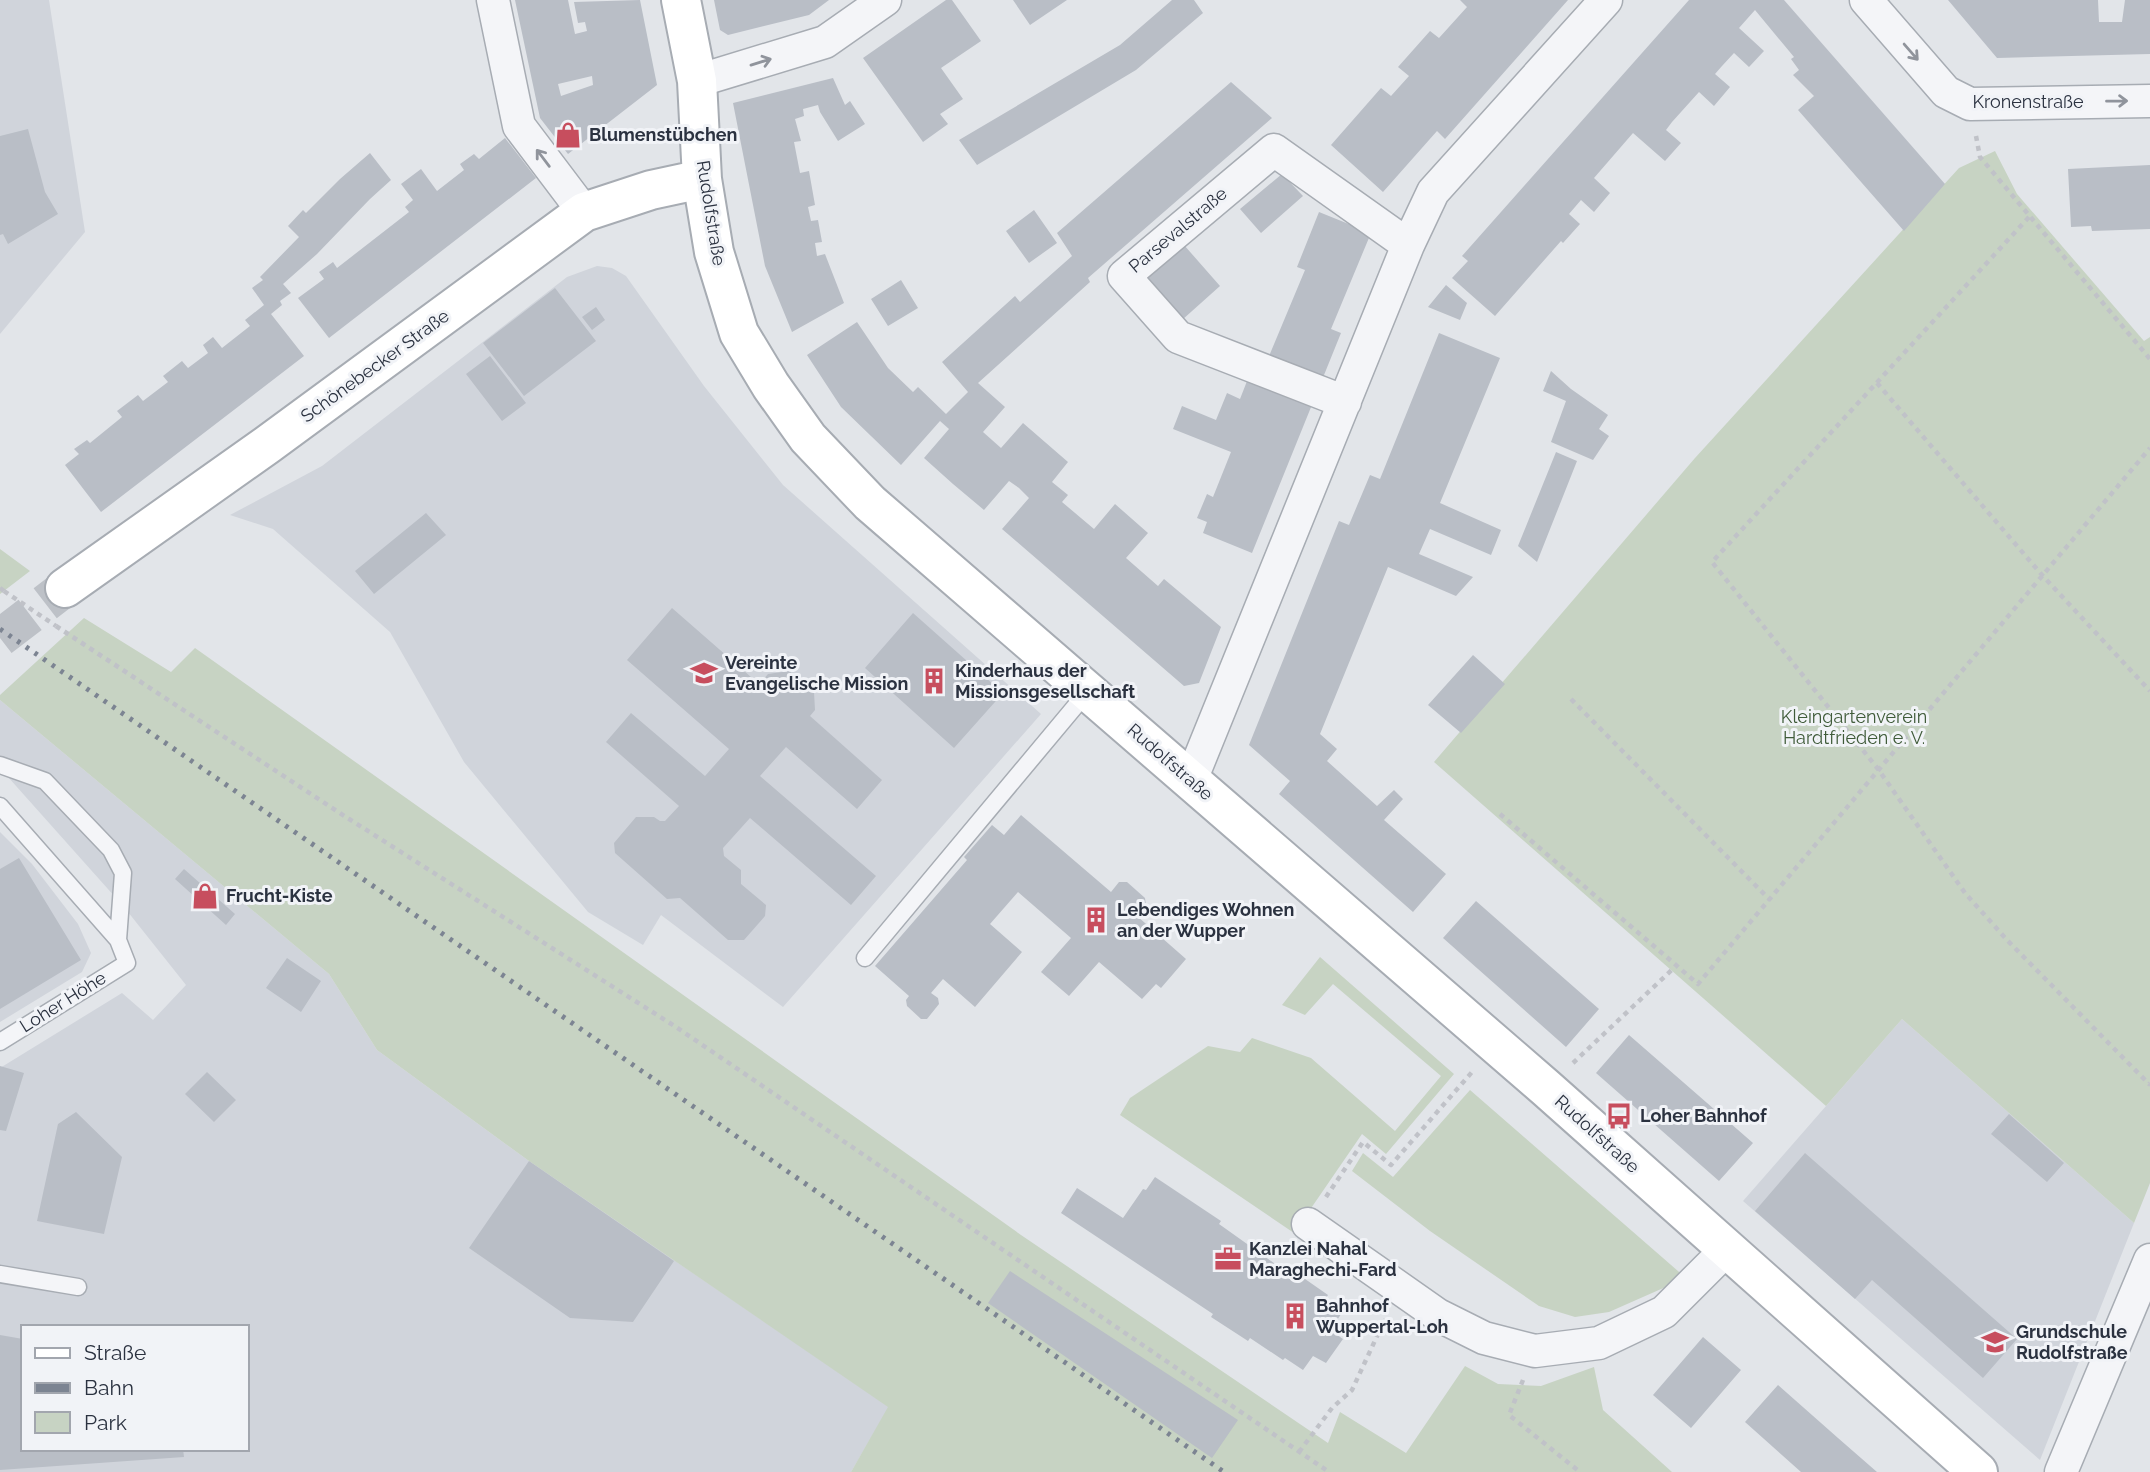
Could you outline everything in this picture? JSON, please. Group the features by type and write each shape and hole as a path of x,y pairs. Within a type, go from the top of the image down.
{"street":[{"path":"493,0 519,126 584,212"},
{"name":"Rudolfstraße","path":"681,0 698,81 702,178 714,252 739,333 771,386 808,438 870,503 1546,1088 1978,1472"},
{"path":"698,81 825,42 885,0"},
{"path":"1191,780 1408,245 1433,192 1606,0"},
{"name":"Kronenstraße","path":"1867,0 1946,92 1970,104 2150,101"},
{"name":"Parsevalstraße","path":"1345,402 1178,337 1124,276 1273,150 1408,245"},
{"name":"Schönebecker Straße","path":"65,588 267,445 584,212 651,190 702,178"},
{"path":"1308,1224 1437,1315 1485,1338 1535,1350 1599,1343 1664,1312 1726,1250"},
{"path":"2062,1472 2150,1259"}],"lane":[{"path":"865,958 1088,691"},
{"path":"0,765 45,781 111,850 122,873 118,940"},
{"path":"0,806 118,940"},
{"name":"Loher Höhe","path":"0,1042 127,962 118,940"},
{"path":"0,1274 78,1287"}],"path":[{"path":"1970,104 1980,157 2150,359"},
{"path":"2029,217 1712,562 1878,769 1965,893 2007,940 2150,1083"},
{"path":"1877,383 2042,575 2150,691"},
{"path":"1500,814 1698,984 2150,448"},
{"path":"2,590 346,817 676,1027 1329,1472"},
{"path":"1571,699 1770,900"},
{"path":"1546,1088 1678,965"},
{"path":"1344,1168 1363,1142 1391,1165 1495,1045"},
{"path":"1299,1452 1332,1408 1352,1390 1398,1288"},
{"path":"1535,1350 1509,1415 1580,1472"}],"shaded area":[{"path":"0,0 49,0 85,232 0,334"},
{"name":"Vereinte Evangelische Mission","path":"597,266 612,268 626,276 704,386 783,485 1041,714 783,1007 661,915 643,945 588,912 464,762 390,632 273,529 230,515 322,466 567,277"},
{"path":"0,700 329,974 377,1050 529,1161 889,1407 851,1472 0,1472 0,1068 122,993 153,1020 186,985 124,907 0,768"},
{"path":"0,832 32,864 78,924 91,953 82,972 0,1022"},
{"name":"Grundschule Rudolfstraße","path":"1902,1019 2134,1223 2040,1460 1743,1201"}],"green space":[{"name":"Kleingartenverein Hardtfrieden e. V.","path":"1995,151 2017,194 2144,341 2150,337 2150,1183 2134,1223 1902,1019 1826,1106 1434,762 1695,458 1959,168"},
{"path":"0,549 30,571 0,594"},
{"path":"84,618 171,672 195,648 1021,1235 1328,1443 1340,1412 1406,1453 1465,1366 1498,1384 1541,1386 1594,1367 1603,1410 1672,1472 851,1472 888,1407 529,1161 377,1050 329,974 0,700 0,695"},
{"path":"1320,957 1454,1074 1386,1154 1362,1134 1294,1233 1120,1115 1130,1098 1208,1046 1240,1052 1252,1038 1311,1058 1395,1131 1441,1076 1333,984 1305,1015 1282,1005"},
{"path":"1470,1090 1686,1278 1609,1312 1575,1317 1539,1306 1430,1231 1352,1171 1363,1153 1393,1177"}],"building":[{"path":"515,0 568,0 575,34 587,31 585,22 578,23 574,2 640,0 657,85 568,154 540,118","holes":["592,76 593,85 561,96 558,84"]},
{"path":"714,0 829,0 809,15 728,35 720,30"},
{"path":"946,0 952,0 981,41 941,68 963,99 940,114 948,124 923,142 863,58"},
{"path":"1013,0 1067,0 1030,25"},
{"path":"1172,0 1194,0 1203,13 1136,70 977,165 959,140 1120,45"},
{"path":"1460,0 1568,0 1445,139 1437,131 1383,192 1331,145 1381,88 1391,96 1409,76 1398,67 1430,31 1439,38 1467,7"},
{"path":"1689,0 1784,0 1945,184 1904,231 1798,110 1814,96 1793,75 1799,70 1791,59 1794,57 1755,10 1739,28 1764,51 1749,67 1734,53 1722,66 1715,74 1730,87 1714,106 1699,92 1672,122 1666,130 1681,143 1665,161 1633,133 1594,178 1610,193 1594,212 1581,200 1569,214 1580,224 1563,243 1561,241 1495,316 1452,278 1468,261 1462,256"},
{"path":"1948,0 2098,0 2099,22 2122,22 2125,0 2150,0 2150,54 1997,58"},
{"path":"833,78 845,105 850,101 865,124 838,141 818,105 803,109 804,116 795,119 801,141 794,142 800,173 809,171 815,205 808,207 811,221 818,220 822,242 815,243 817,256 825,254 844,303 792,332 765,266 733,103"},
{"path":"1231,82 1272,118 1088,278 1090,282 978,383 1005,407 983,432 1001,448 1023,423 1068,462 1052,482 1068,495 1062,502 1094,529 1115,504 1148,533 1126,558 1158,586 1164,579 1221,627 1199,683 1184,686 1002,529 1029,498 1019,488 1009,481 984,510 953,484 924,458 949,429 940,421 901,465 841,407 807,355 857,322 888,368 913,392 918,387 946,414 968,392 942,362 1015,296 1020,302 1072,256 1057,233"},
{"path":"28,129 45,192 58,214 8,244 3,234 0,235 0,136"},
{"path":"505,138 536,178 329,338 298,298 324,279 319,272 333,262 337,268 409,212 405,207 413,200 401,184 421,169 437,191 464,170 460,164 474,154 479,159"},
{"path":"370,153 391,180 283,284 291,293 280,301 282,305 271,314 304,356 101,512 65,465 79,454 74,449 87,440 90,443 122,417 117,411 138,395 143,401 168,382 163,376 182,361 188,368 208,353 203,345 213,337 222,348 250,326 245,320 264,305 252,288 263,280 260,277 299,237 288,226 303,210 306,213"},
{"path":"2150,165 2150,229 2092,231 2091,226 2071,227 2068,169"},
{"path":"1282,174 1303,196 1261,233 1240,209"},
{"path":"1034,210 1057,243 1029,263 1006,231"},
{"path":"1319,212 1371,233 1331,329 1341,333 1252,553 1203,533 1207,522 1197,518 1207,494 1213,497 1231,452 1173,429 1182,406 1216,420 1227,393 1240,399 1249,376 1259,380 1305,270 1297,267"},
{"path":"1184,245 1220,286 1182,320 1146,278"},
{"path":"901,280 918,308 888,326 871,299"},
{"path":"1446,285 1467,303 1460,320 1428,307"},
{"path":"555,288 596,341 524,396 483,343"},
{"path":"596,307 605,320 592,330 582,317"},
{"path":"1439,333 1500,358 1440,503 1501,530 1491,555 1430,529 1419,554 1473,577 1456,596 1388,567 1320,734 1337,749 1327,761 1377,806 1394,790 1403,799 1384,820 1446,874 1413,912 1279,794 1290,781 1249,745 1339,521 1349,525 1370,475 1380,479"},
{"path":"490,356 526,403 502,421 466,374"},
{"path":"1551,371 1608,415 1599,429 1609,436 1593,460 1551,442 1566,401 1543,391"},
{"path":"1556,452 1577,461 1537,562 1518,546"},
{"path":"426,513 446,535 374,594 355,571"},
{"path":"672,608 759,684 768,674 789,671 814,692 815,710 810,716 882,780 857,809 786,747 760,776 876,876 851,905 750,818 723,848 724,856 741,870 741,884 766,905 765,916 744,940 728,940 680,898 667,899 615,853 614,843 636,817 654,817 665,821 679,806 606,742 631,713 705,776 729,749 627,660"},
{"name":"Kinderhaus der Missionsgesellschaft","path":"913,613 1003,693 954,748 865,668"},
{"path":"1473,655 1505,684 1461,733 1428,705"},
{"name":"Lebendiges Wohnen an der Wupper","path":"1021,815 1111,892 1119,882 1127,882 1145,898 1146,906 1137,916 1186,959 1161,988 1156,984 1142,999 1099,962 1069,996 1041,972 1071,938 1018,892 990,924 1022,952 975,1007 943,979 931,993 938,998 939,1004 927,1019 921,1019 907,1006 906,1000 909,996 875,966 967,860 964,857 992,825 1004,835"},
{"path":"19,858 81,960 0,1009 0,869"},
{"name":"Frucht-Kiste","path":"184,869 235,914 226,925 175,879"},
{"path":"1476,901 1599,1009 1566,1047 1443,938"},
{"path":"287,958 321,981 301,1012 266,988"},
{"path":"1629,1035 1753,1143 1719,1181 1596,1073"},
{"path":"0,1066 24,1073 6,1131 0,1130"},
{"path":"207,1072 236,1100 214,1122 185,1094"},
{"path":"76,1112 122,1157 104,1234 37,1221 58,1124"},
{"path":"2009,1114 2064,1163 2047,1182 1991,1134"},
{"path":"1805,1153 2017,1339 1983,1378 1872,1280 1855,1299 1755,1211"},
{"path":"529,1161 674,1261 633,1322 570,1318 469,1248"},
{"path":"1155,1177 1221,1221 1219,1224 1292,1276 1295,1272 1328,1295 1326,1298 1344,1310 1330,1330 1343,1339 1326,1363 1313,1356 1303,1370 1250,1338 1248,1341 1211,1317 1213,1314 1061,1213 1077,1188 1123,1218"},
{"path":"1010,1271 1238,1420 1212,1458 988,1303"},
{"path":"0,1335 21,1339 21,1451 183,1451 184,1457 0,1470"},
{"path":"1703,1337 1741,1370 1691,1428 1653,1395"},
{"path":"1778,1385 1877,1472 1801,1472 1745,1422"}],"tunnel":[{"path":"0,638 65,588"}],"railway":[{"path":"0,629 1224,1472"}],"place":[{"name":"Blumenstübchen","path":"568,135"},
{"name":"Vereinte Evangelische Mission","path":"704,673"},
{"name":"Kinderhaus der Missionsgesellschaft","path":"934,681"},
{"name":"Frucht-Kiste","path":"205,896"},
{"name":"Lebendiges Wohnen an der Wupper","path":"1096,920"},
{"name":"Loher Bahnhof","path":"1619,1116"},
{"name":"Kanzlei Nahal Maraghechi-Fard","path":"1228,1259"},
{"name":"Bahnhof Wuppertal-Loh","path":"1295,1316"},
{"name":"Grundschule Rudolfstraße","path":"1995,1342"}]}
